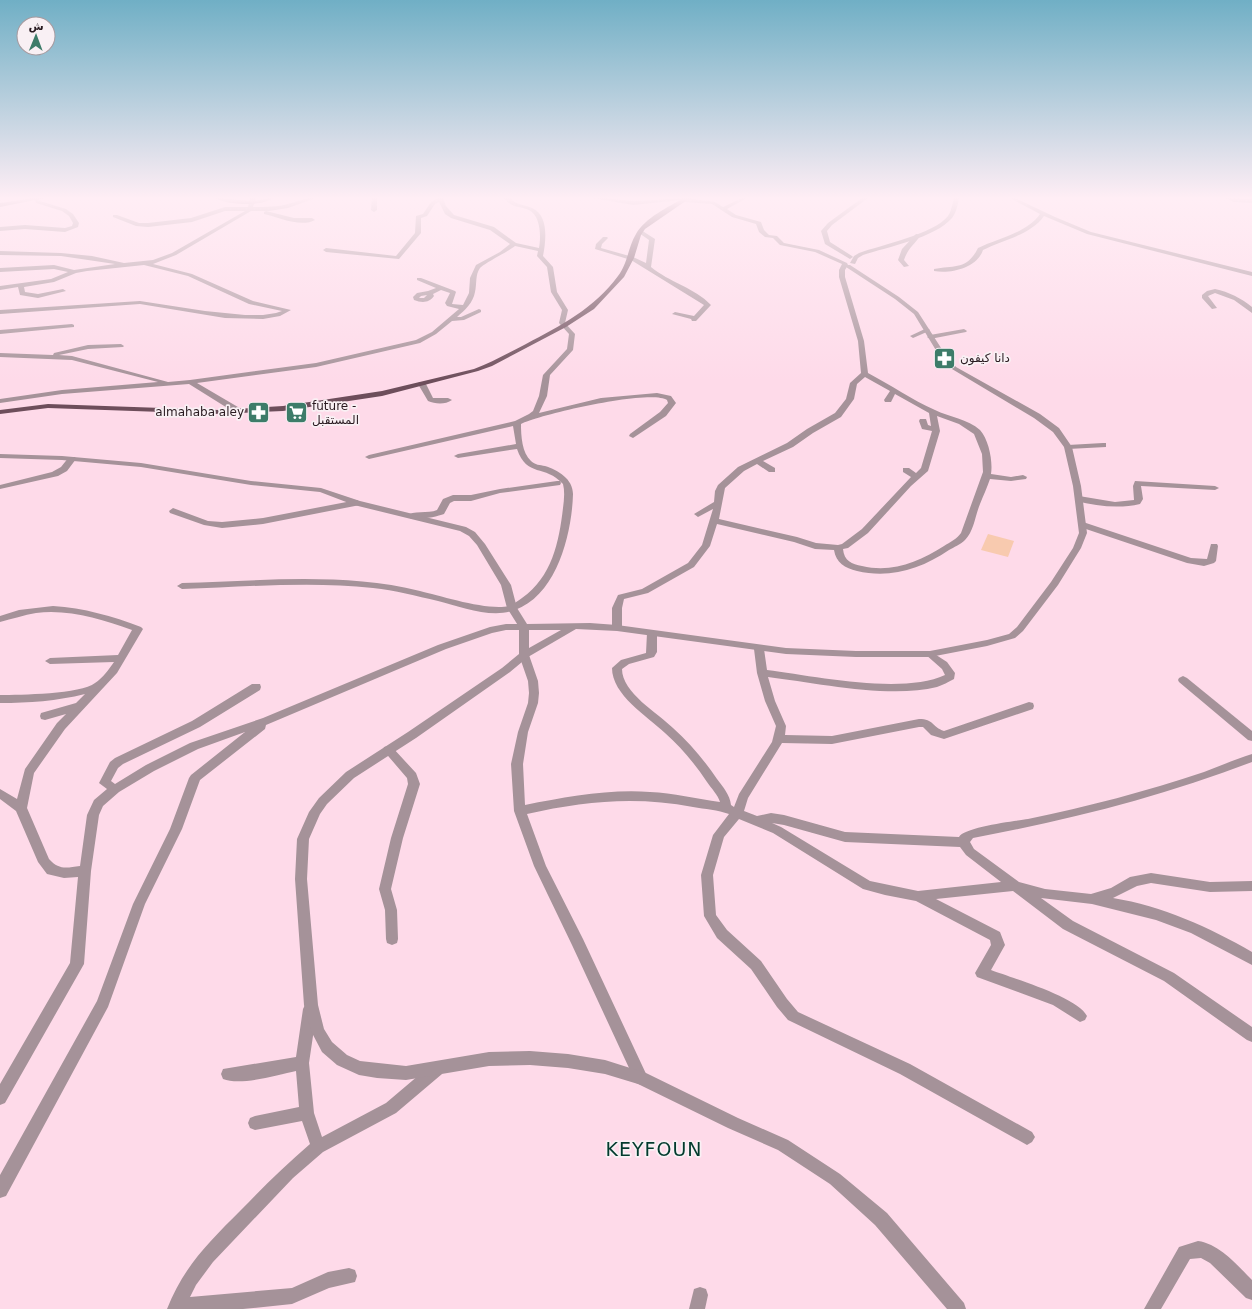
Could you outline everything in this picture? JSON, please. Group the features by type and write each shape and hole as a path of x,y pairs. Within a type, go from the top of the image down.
{"main road":[{"path":"0,412 48,406 84,406 176,411 240,412 355,398 456,376 490,365 564,326 592,308 617,284 630,259"}],"street":[{"path":"95,259 130,265"},
{"path":"0,288 52,281 74,272 146,264 160,259"},
{"path":"0,401 62,392 173,384 323,364 401,346 428,337 465,307 472,293 473,278 478,266 491,259"},
{"path":"532,416 540,403 547,374 570,350 572,343 572,334 562,323 565,310 554,294 550,267 543,259"},
{"path":"630,259 648,267 657,275 698,298 708,306 695,320 675,314"},
{"path":"648,267 649,259"},
{"path":"836,259 848,264"},
{"path":"0,1098 77,964 85,871 93,815 98,803 115,789 150,768 194,746 267,721 442,647 490,630 506,627 575,626 616,628 786,652 848,654 930,654 988,644 1006,638 1017,632 1055,583 1074,553 1083,532 1078,499 1078,486 1068,447 1056,430 1036,416 954,368 946,361 916,313 843,259"},
{"path":"854,259 848,264 845,285 861,341 865,374"},
{"path":"901,259 906,266"},
{"path":"936,270 957,267 971,263 976,259"},
{"path":"1191,259 1252,274"},
{"path":"0,312 143,302 205,314 246,318 269,316 288,310 251,303 190,275 146,264"},
{"path":"0,270 54,267 74,272"},
{"path":"418,279 430,282 440,288 453,292 453,295 448,303 449,305 465,307"},
{"path":"21,286 22,294 38,296 63,291"},
{"path":"429,293 440,288"},
{"path":"1214,308 1205,298 1205,295 1209,292 1219,292 1231,296 1246,305 1252,311"},
{"path":"451,319 462,319 479,311"},
{"path":"0,332 72,326"},
{"path":"913,336 964,330"},
{"path":"44,356 88,347 121,346"},
{"path":"0,355 44,356 82,360 173,384"},
{"path":"838,548 838,555 842,562 851,567 865,571 894,572 924,563 962,538 967,530 973,508 987,476 988,462 977,432 933,412 865,374"},
{"path":"616,628 618,600 621,597 645,591 691,565 706,546 714,521 719,491 724,483 741,469 790,445 838,414 850,399 854,383 865,374"},
{"path":"190,382 240,412"},
{"path":"422,384 430,400 435,402 448,400"},
{"path":"888,400 893,391"},
{"path":"370,457 518,423 532,416 601,400 657,395 669,398 672,403 663,414 633,436"},
{"path":"714,521 797,540 815,546 838,548 849,544 865,531 925,469 936,429 933,412"},
{"path":"923,421 925,427 936,429"},
{"path":"182,586 294,583 373,585 402,590 474,607 490,609 512,608 536,593 546,580 562,543 568,493 566,483 545,469 532,466 528,463 520,446 517,433 518,423"},
{"path":"1068,447 1103,444"},
{"path":"458,456 520,446"},
{"path":"1,457 72,459 141,465 251,483 321,490 357,503 462,529 472,534 481,544 506,585 512,608 524,627 524,655 533,681 534,693 533,703 523,732 517,764 520,811 540,866 641,1078"},
{"path":"0,487 55,474 64,469 72,459"},
{"path":"757,462 772,470"},
{"path":"906,470 916,477"},
{"path":"987,476 1011,479 1023,477"},
{"path":"410,516 434,515 442,512 446,501 453,498 471,498 500,491 558,483"},
{"path":"1078,499 1110,503 1137,502 1139,499 1138,483 1215,488"},
{"path":"173,511 207,523 222,525 263,521 357,503"},
{"path":"698,514 718,503"},
{"path":"1083,526 1183,559 1201,563 1211,561 1214,546"},
{"path":"0,619 16,613 37,610 71,609 111,619 138,629 113,671 61,726 29,772 21,808"},
{"path":"575,626 524,655 506,670 450,709 350,775 323,801 315,812 304,839 301,879 311,1005 318,1031 327,1046 342,1060 359,1068 377,1072 406,1073 437,1069 489,1059 530,1058 568,1061 605,1067 641,1078 733,1123 784,1145 835,1179 881,1219 958,1309"},
{"path":"652,633 652,652 650,655 625,662 616,668 616,676 627,692 669,730 700,763 732,810"},
{"path":"759,648 762,673 769,697 781,726 779,739 743,797 732,810 719,834 707,875 710,916 722,934 756,965 782,1003 793,1016 905,1069 1027,1137"},
{"path":"762,673 870,686 920,688 939,684 950,678 950,673 946,667 930,654"},
{"path":"50,661 121,658"},
{"path":"1183,680 1252,737"},
{"path":"0,699 38,699 62,696 83,692 99,686"},
{"path":"115,789 105,784 114,765 119,761 196,724 256,687"},
{"path":"45,716 80,706"},
{"path":"779,739 832,740 919,723 926,723 935,732 944,735 1029,706"},
{"path":"0,1190 103,1003 139,904 176,829 196,778 267,721"},
{"path":"388,750 412,776 414,784 397,838 385,889 391,910 392,939"},
{"path":"1252,758 1207,775 1119,802 1029,823 970,834 965,837 964,842 970,852 1068,925 1169,977 1252,1035"},
{"path":"0,793 21,808 44,862 51,870 64,873 85,871"},
{"path":"520,811 550,805 622,796 663,798 732,810 777,830 857,880 885,890 918,896 1014,886 1045,894 1119,904 1197,928 1252,959"},
{"path":"757,821 771,818 784,820 845,837 964,842"},
{"path":"1091,900 1115,892 1134,880 1151,878 1210,887 1252,886"},
{"path":"918,896 995,936 998,945 982,973 1058,1001 1080,1016"},
{"path":"311,1005 302,1063 307,1113 318,1147"},
{"path":"228,1074 249,1073 302,1063"},
{"path":"175,1308 190,1279 207,1256 288,1173 318,1147 391,1108 437,1069"},
{"path":"254,1123 307,1113"},
{"path":"1152,1309 1185,1254 1194,1250 1202,1250 1213,1256 1252,1292"},
{"path":"175,1308 292,1296 328,1280 349,1276"}],"shaded area":[{"path":"988,534 1014,541 1008,557 981,550"}],"place":[{"name":"دانا كيفون","path":"945,358"},
{"name":"almahaba aley","path":"259,412"},
{"name":"future - المستقبل","path":"296,413"}],"district":[{"name":"KEYFOUN","path":"654,1149"}]}
